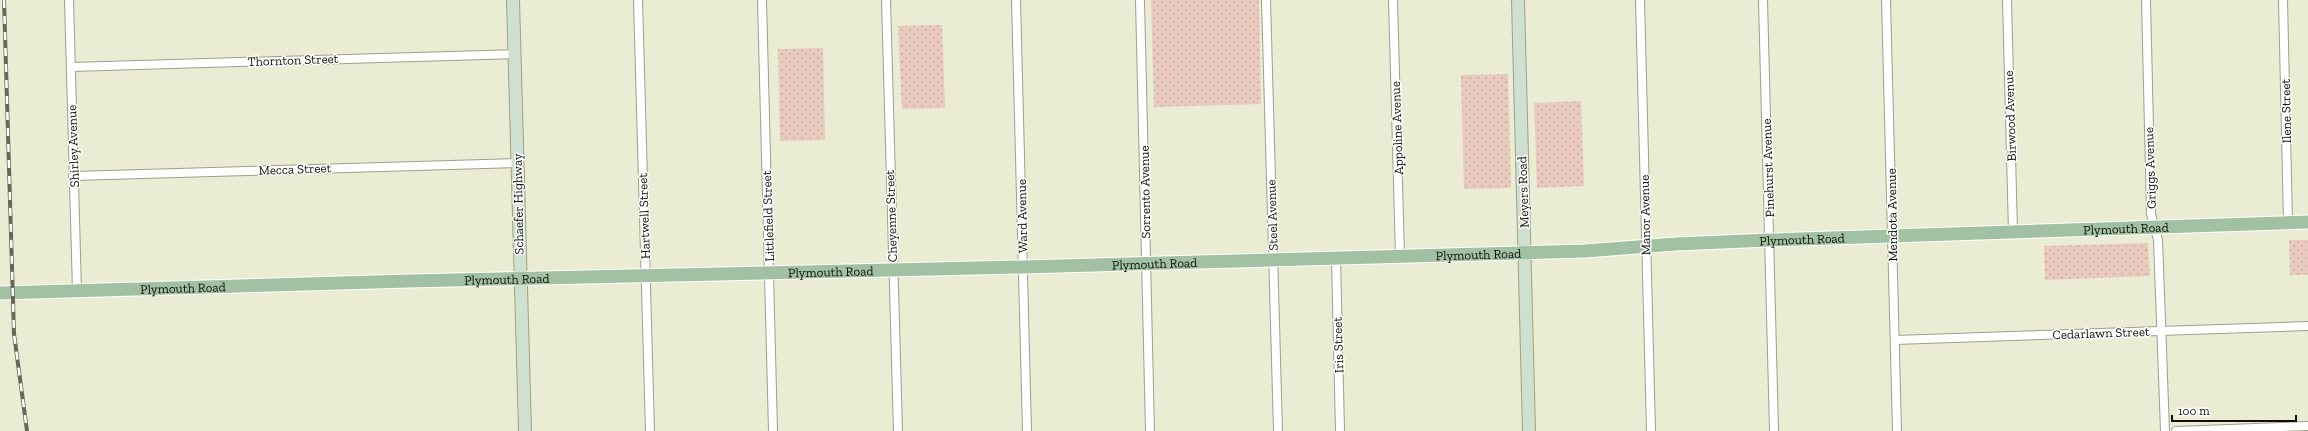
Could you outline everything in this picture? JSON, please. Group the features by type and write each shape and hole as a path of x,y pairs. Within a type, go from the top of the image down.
{"main road":[{"name":"Plymouth Road","path":"0,293 1524,253 1585,251 1646,246 1770,240 2308,222"}],"street":[{"name":"Shirley Avenue","path":"69,0 76,291"},
{"name":"Schaefer Highway","path":"513,0 525,431"},
{"name":"Hartwell Street","path":"638,0 650,431"},
{"name":"Littlefield Street","path":"762,0 774,431"},
{"name":"Cheyenne Street","path":"886,0 898,431"},
{"name":"Ward Avenue","path":"1016,0 1027,431"},
{"name":"Sorrento Avenue","path":"1140,0 1150,431"},
{"name":"Steel Avenue","path":"1266,0 1278,431"},
{"name":"Appoline Avenue","path":"1393,0 1400,256"},
{"name":"Meyers Road","path":"1518,0 1529,431"},
{"name":"Manor Avenue","path":"1640,0 1650,431"},
{"name":"Pinehurst Avenue","path":"1763,0 1774,431"},
{"name":"Mendota Avenue","path":"1886,0 1897,431"},
{"name":"Birwood Avenue","path":"2007,0 2013,232"},
{"name":"Griggs Avenue","path":"2146,0 2151,214 2158,240 2165,431"},
{"name":"Ilene Street","path":"2283,0 2288,222"},
{"name":"Thornton Street","path":"71,66 514,54"},
{"name":"Mecca Street","path":"74,176 517,163"},
{"name":"Iris Street","path":"1336,258 1340,431"},
{"name":"Cedarlawn Street","path":"1895,340 2308,326"},
{"path":"2176,431 2308,426"}],"shaded area":[{"path":"1151,0 1259,0 1261,104 1154,107"},
{"path":"942,25 945,108 902,109 898,26"},
{"path":"823,48 825,140 780,141 778,49"},
{"path":"1508,74 1511,188 1464,189 1461,75"},
{"path":"1581,101 1584,186 1537,188 1534,103"},
{"path":"2289,240 2308,240 2308,275 2290,275"},
{"path":"2148,243 2150,276 2045,280 2044,246"}],"railway":[{"path":"4,0 14,334 27,431"}]}
